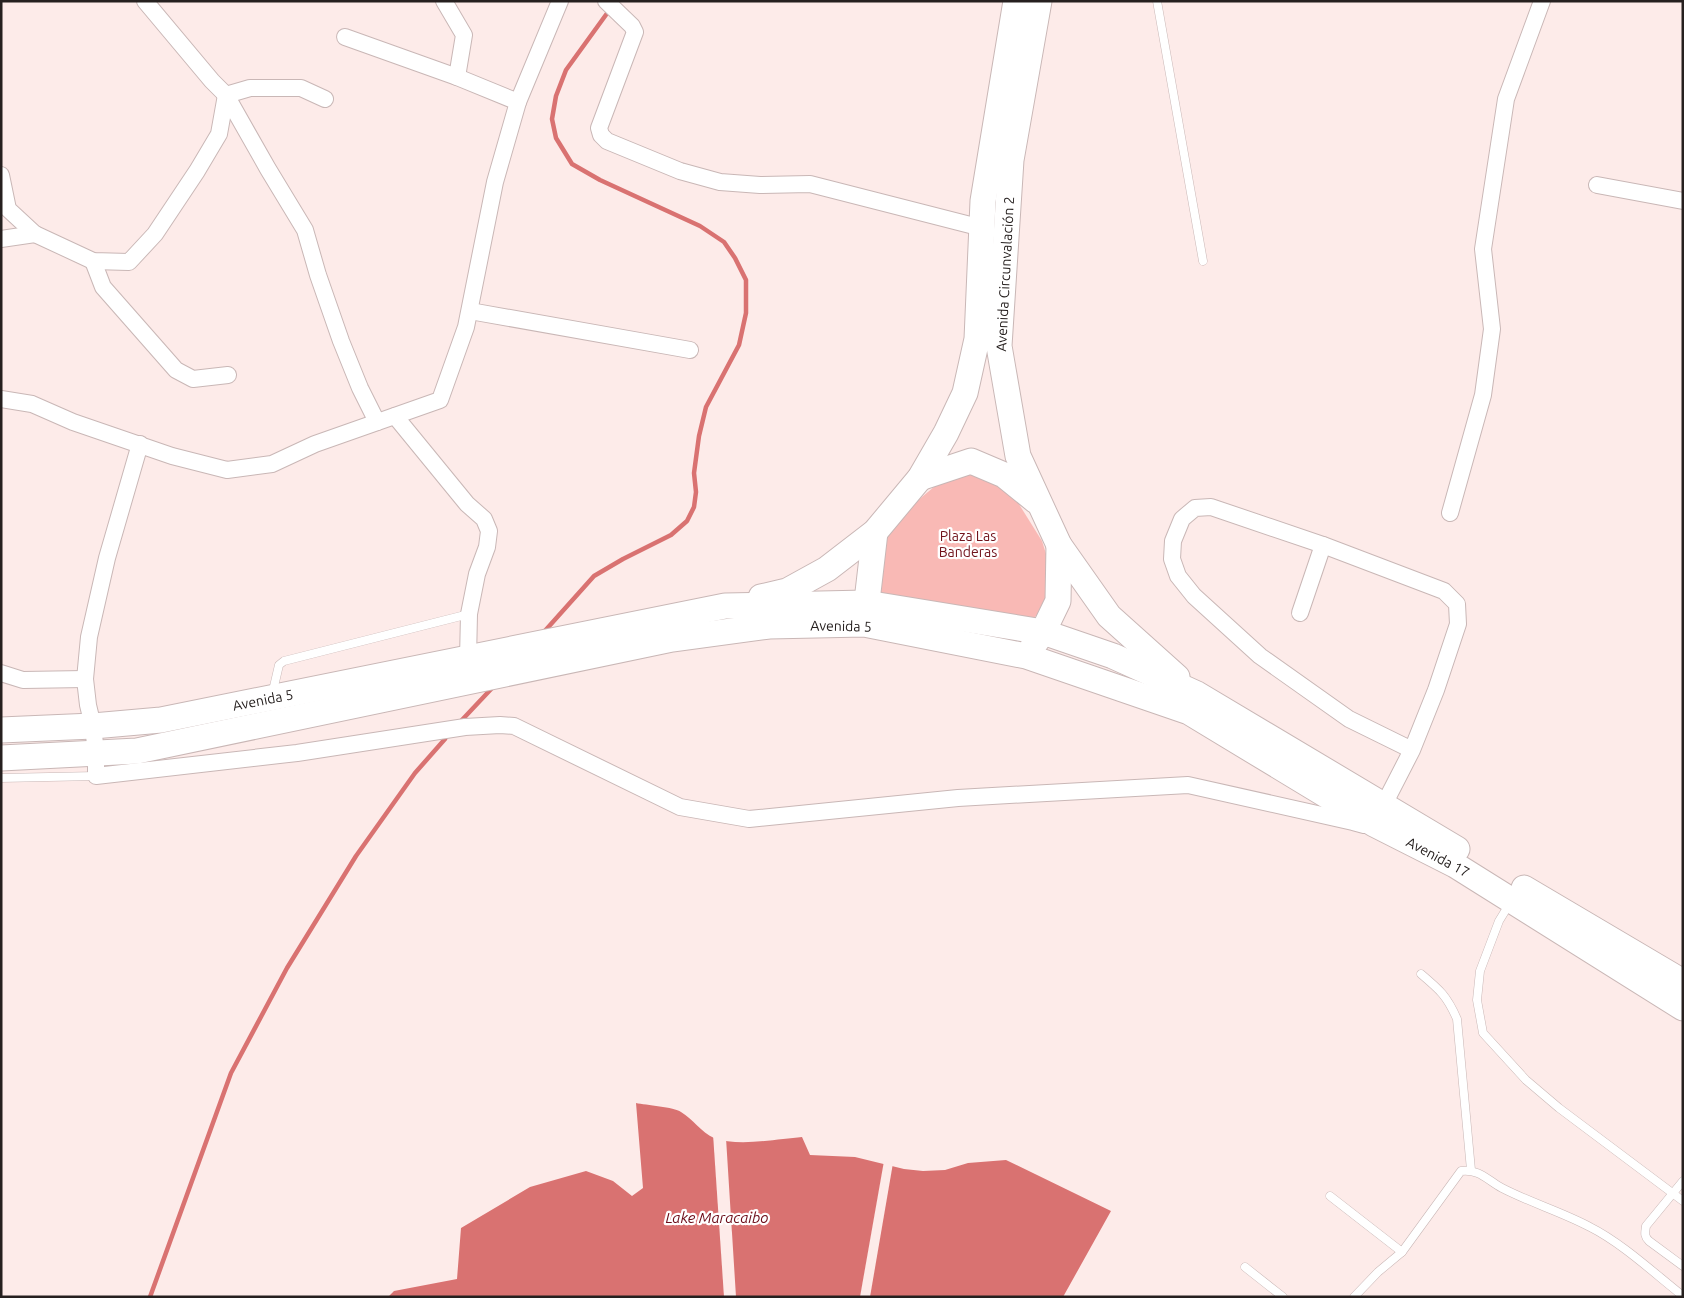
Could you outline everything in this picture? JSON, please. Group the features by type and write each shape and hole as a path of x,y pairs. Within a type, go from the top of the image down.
{"main road":[{"name":"Avenida Circunvalación 2","path":"725,606 787,591 827,569 875,532 920,478 946,433 965,393 978,339 983,201 1016,1"},
{"name":"Avenida Circunvalación 2","path":"1039,1 1011,160 1000,346 1018,456 1060,545 1109,616 1193,703"},
{"path":"920,478 971,461 1004,476 1040,504"},
{"path":"865,614 875,532"},
{"path":"1026,656 1043,632 1058,601 1060,545"},
{"name":"Avenida 5","path":"1,730 93,726 161,720 725,606 865,614 1043,632 1113,656 1193,703"},
{"name":"Avenida 5","path":"1,758 96,765 137,751 672,639 865,614 1026,656 1193,703"},
{"name":"Avenida 17","path":"1193,703 1379,815 1455,865 1516,893 1683,982"},
{"name":"Avenida 17","path":"1516,893 1683,1008"}],"street":[{"path":"145,1 226,95 305,230 318,276 341,340 360,388 377,422"},
{"path":"444,1 464,35 457,77"},
{"path":"1,399 32,404 73,422 172,456 227,470 272,464 315,444 440,400 466,328 495,182 518,102 560,1"},
{"path":"606,1 632,26 635,32 599,128 601,135 607,141 680,171 720,182 760,185 810,184 982,228"},
{"path":"1450,513 1483,395 1491,339 1492,329 1483,250 1506,99 1542,1"},
{"path":"345,38 457,77 518,102"},
{"path":"226,95 250,88 301,88 325,99"},
{"path":"1,174 8,208 35,234 93,261 129,262 155,234 219,134 226,95"},
{"path":"1597,185 1683,201"},
{"path":"1,239 35,234"},
{"path":"93,261 103,287 176,370 193,379 228,375"},
{"path":"470,311 690,350"},
{"path":"396,416 467,504 484,519 489,530 469,614 468,658"},
{"path":"140,444 107,558 89,638 85,679 93,726 96,765 297,753 500,724 514,726 680,807 749,819 958,798 1188,785 1358,824 1379,815 1412,750 1436,690 1458,624 1457,604 1444,591 1323,545 1210,507 1195,508 1182,518 1173,541 1172,559 1178,576 1194,596 1260,656 1348,719 1412,750"},
{"path":"1300,613 1323,545"},
{"path":"1,673 23,680 85,679"}],"lane":[{"path":"1157,1 1203,260"},
{"path":"272,698 279,665 284,661 469,614"},
{"path":"1,778 96,765"},
{"path":"1516,893 1499,921 1480,970 1476,1000 1483,1033 1526,1080 1559,1108 1683,1200"},
{"path":"1421,974 1442,992 1450,1002 1457,1019 1471,1170"},
{"path":"1354,1297 1378,1272 1402,1252 1461,1171 1471,1170 1481,1174 1502,1188 1590,1227 1608,1237 1683,1296"},
{"path":"1683,1181 1646,1226 1645,1237 1683,1266"},
{"path":"1330,1196 1402,1252"},
{"path":"1245,1267 1284,1297"}],"green space":[{"name":"Plaza Las Banderas","path":"978,473 1007,485 1042,541 1052,573 1049,602 1032,620 875,595 886,537 916,502 941,481"}],"water":[{"name":"Lake Maracaibo","path":"636,1103 677,1110 709,1135 724,1141 758,1142 802,1137 810,1155 855,1157 904,1169 923,1171 945,1170 968,1163 1006,1160 1111,1211 1063,1297 388,1297 394,1291 457,1279 461,1228 530,1187 586,1171 613,1181 632,1196 643,1188"}],"pier":[{"path":"713,1134 726,1138 736,1297 724,1297"},
{"path":"884,1161 893,1163 870,1297 860,1297"}],"waterway":[{"path":"543,633 594,576 671,535 687,521 694,507 696,492 694,473 699,436 706,407 739,345 746,313 746,280 735,258 724,242 700,226 600,180 572,164 556,138 552,119 556,96 566,70 608,12"},
{"path":"461,721 493,687"},
{"path":"150,1297 231,1073 287,968 356,856 415,773 445,739"}]}
